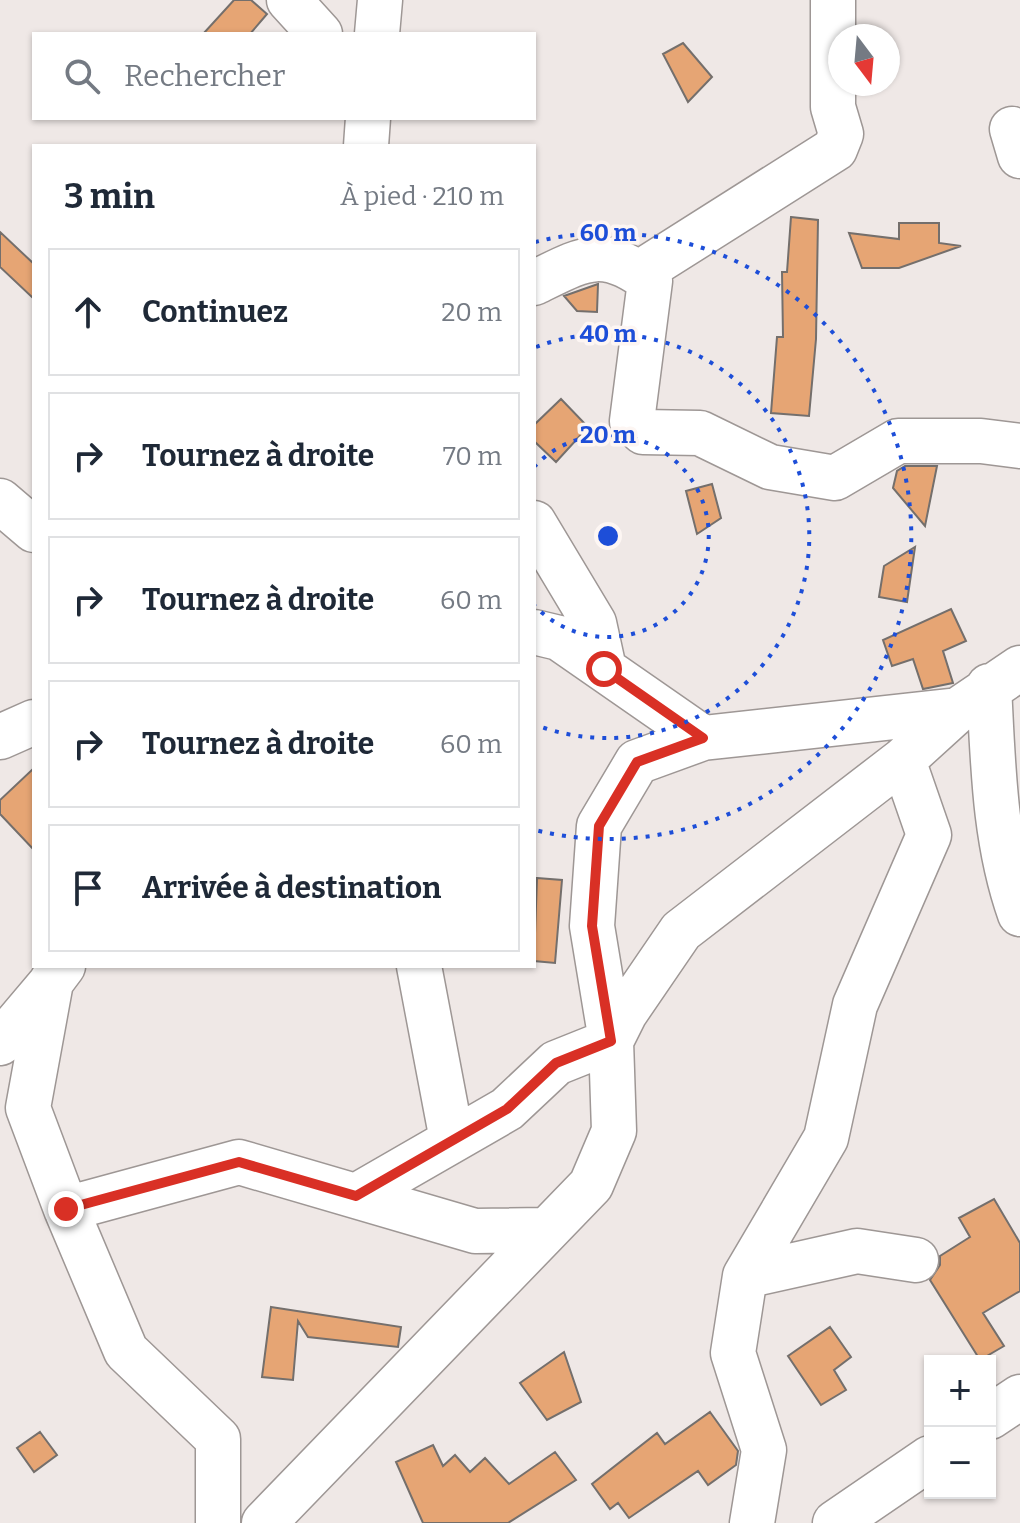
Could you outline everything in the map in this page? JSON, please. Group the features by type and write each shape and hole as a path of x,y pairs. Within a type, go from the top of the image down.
{"street":[{"path":"289,0 318,32"},
{"path":"377,32 380,0"},
{"path":"639,273 835,149 841,134 833,107 833,0"},
{"path":"366,144 368,120"},
{"path":"536,282 585,258 627,263 650,281 632,421 643,432 700,433 770,467 835,478 898,441 981,441 1020,446"},
{"path":"0,501 32,528"},
{"path":"536,526 594,623 604,669"},
{"path":"536,632 559,638 703,738"},
{"path":"264,1523 591,1185 614,1131 611,1041 592,926 599,826 637,762 703,738 989,688"},
{"path":"356,1196 507,1109 556,1063 611,1041 625,1013 681,931 903,760 989,688"},
{"path":"989,688 996,808 1011,890 1020,914"},
{"path":"0,737 32,723"},
{"path":"752,1523 764,1450 733,1353 745,1276 826,1138 855,1005 929,835 903,760"},
{"path":"419,968 452,1140"},
{"path":"0,1043 57,974"},
{"path":"57,974 28,1108 66,1209 126,1351 218,1439 218,1523"},
{"path":"66,1209 239,1162 475,1231 547,1230"},
{"path":"745,1276 857,1251 916,1260"},
{"path":"996,1413 1020,1397"},
{"path":"835,1523 924,1462"}],"building":[{"path":"234,0 251,0 267,14 252,32 205,32"},
{"path":"683,43 712,77 688,102 663,54"},
{"path":"791,217 818,220 816,339 809,416 771,413 777,337 783,337 782,272 787,272"},
{"path":"899,223 939,223 939,243 961,246 899,268 862,268 849,233 899,239"},
{"path":"0,232 32,262 32,297 0,267"},
{"path":"598,284 597,312 577,311 564,296"},
{"path":"561,399 588,427 556,462 536,443 536,423"},
{"path":"905,466 937,466 925,526 893,488 897,471"},
{"path":"712,484 721,518 697,534 686,491"},
{"path":"915,547 907,602 879,597 884,566"},
{"path":"951,609 966,641 943,651 953,683 923,689 913,659 892,666 883,640"},
{"path":"32,770 32,848 0,814 0,800"},
{"path":"537,878 562,880 555,963 536,961"},
{"path":"994,1199 1020,1243 1020,1291 983,1313 1004,1346 989,1355 977,1355 930,1280 940,1265 940,1256 970,1237 959,1218"},
{"path":"271,1307 401,1327 398,1347 308,1337 298,1321 293,1380 262,1377"},
{"path":"830,1327 851,1357 834,1370 846,1390 821,1405 788,1356"},
{"path":"564,1352 581,1402 547,1420 520,1383"},
{"path":"710,1412 738,1451 736,1465 708,1485 698,1471 629,1518 618,1503 610,1509 592,1484 657,1433 665,1444"},
{"path":"40,1432 57,1455 34,1472 17,1448"},
{"path":"433,1445 443,1466 455,1455 470,1472 485,1458 509,1484 555,1452 576,1480 508,1523 423,1523 396,1462"}],"route":[{"path":"66,1209 239,1162 356,1196 507,1109 556,1063 611,1041 592,926 599,826 637,762 703,738 604,669"}]}
